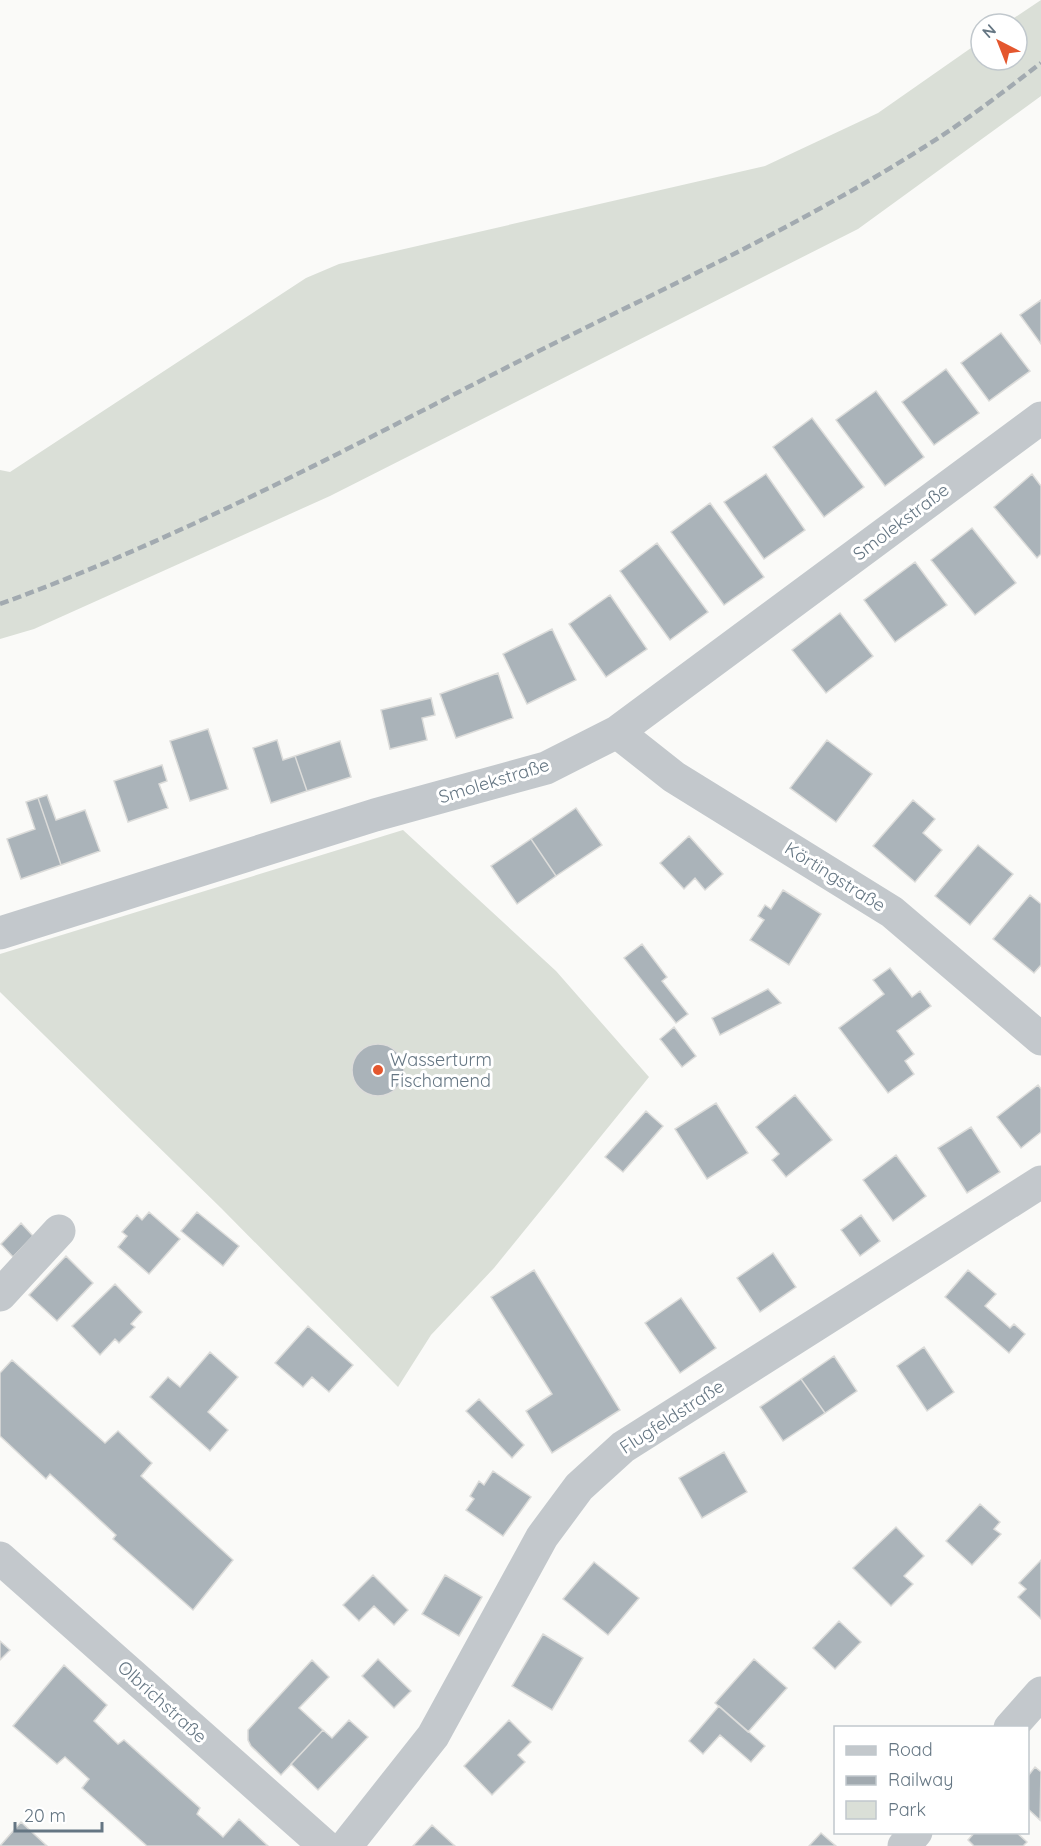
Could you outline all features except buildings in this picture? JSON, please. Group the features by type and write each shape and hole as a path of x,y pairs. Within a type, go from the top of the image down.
{"street":[{"name":"Smolekstraße","path":"0,933 375,815 546,768 617,732 1041,418"},
{"name":"Körtingstraße","path":"617,732 674,777 892,912 1041,1039"},
{"name":"Flugfeldstraße","path":"346,1846 433,1736 542,1537 579,1487 623,1447 1041,1182"},
{"path":"0,1295 59,1232"},
{"name":"Olbrichstraße","path":"0,1558 325,1846"},
{"path":"1012,1726 1041,1693"},
{"path":"904,1846 915,1834"}],"green space":[{"path":"1041,0 1041,96 858,229 330,496 34,629 0,639 0,470 10,472 306,278 339,264 765,166 878,113 969,49 969,72 1029,72 1029,12 1023,12"},
{"path":"403,830 556,971 649,1077 494,1268 431,1335 398,1387 221,1208 0,992 0,954"}],"railway":[{"path":"0,604 136,550 202,520 334,456 777,232 874,178 937,139 1041,63"}],"place":[{"name":"Wasserturm Fischamend","path":"378,1070"}]}
